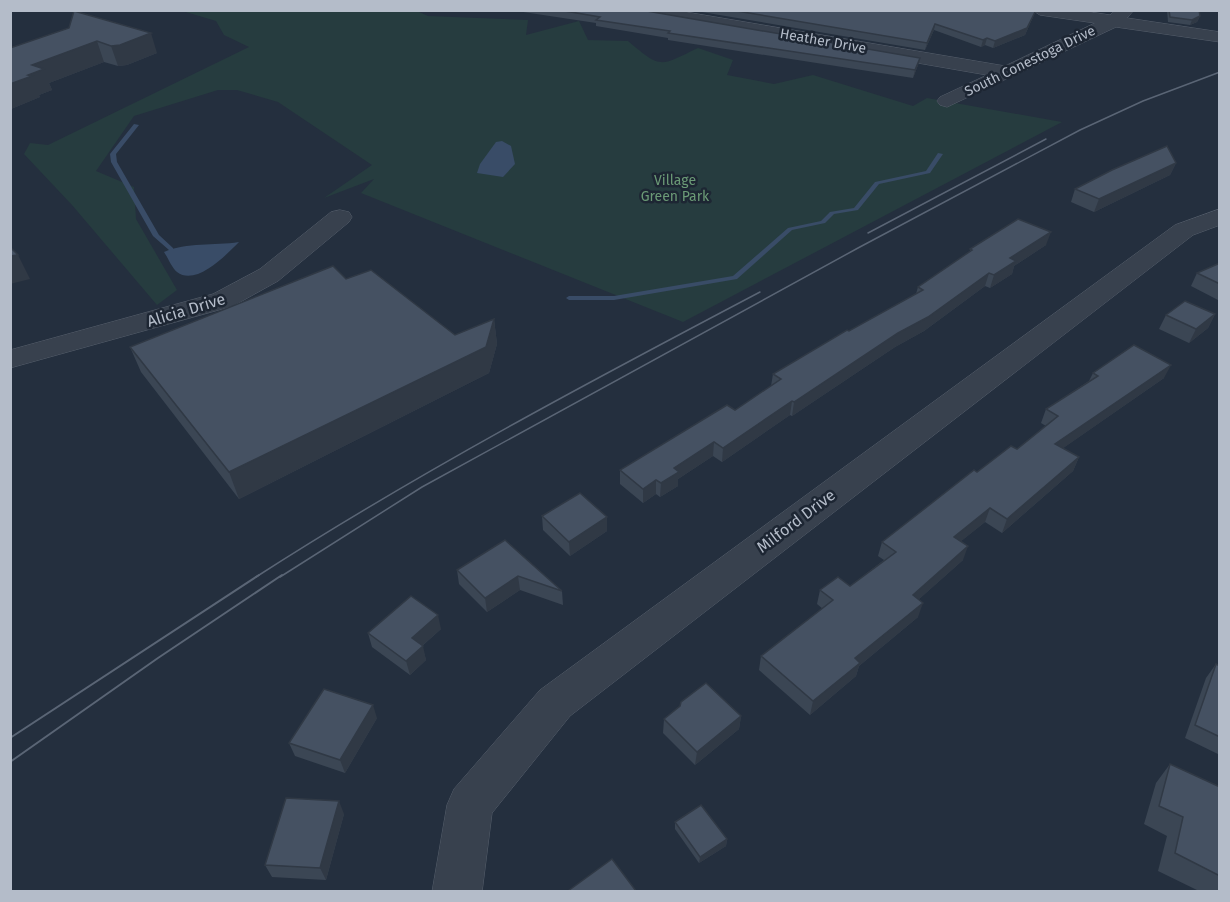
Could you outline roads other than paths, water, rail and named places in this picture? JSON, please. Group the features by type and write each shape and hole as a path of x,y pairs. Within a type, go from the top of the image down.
{"street":[{"name":"Heather Drive","path":"640,10 1005,72"},
{"path":"1040,10 1120,16 1220,37"},
{"name":"South Conestoga Drive","path":"947,101 1120,16"},
{"name":"Milford Drive","path":"457,891 470,805 555,703 1184,230 1220,216"},
{"name":"Alicia Drive","path":"10,359 223,300 270,275 340,217"}],"water":[{"path":"502,141 511,146 515,164 503,177 477,173 480,164 496,142"},
{"path":"239,242 211,267 193,275 185,276 177,272 164,252 191,245"}],"waterway":[{"path":"136,125 113,154 114,162 156,236 171,249"},
{"path":"569,298 614,298 735,278 790,229 823,222 832,213 856,209 877,183 928,172 940,154"}],"tram line":[{"path":"280,577 422,487 858,248 1080,130 1143,101 1220,72"},
{"path":"868,233 1046,139"},
{"path":"256,577 442,464 760,292"},
{"path":"10,738 259,575"},
{"path":"10,762 158,658 282,575"}],"park label":[{"name":"Village Green Park","path":"675,188"}]}
